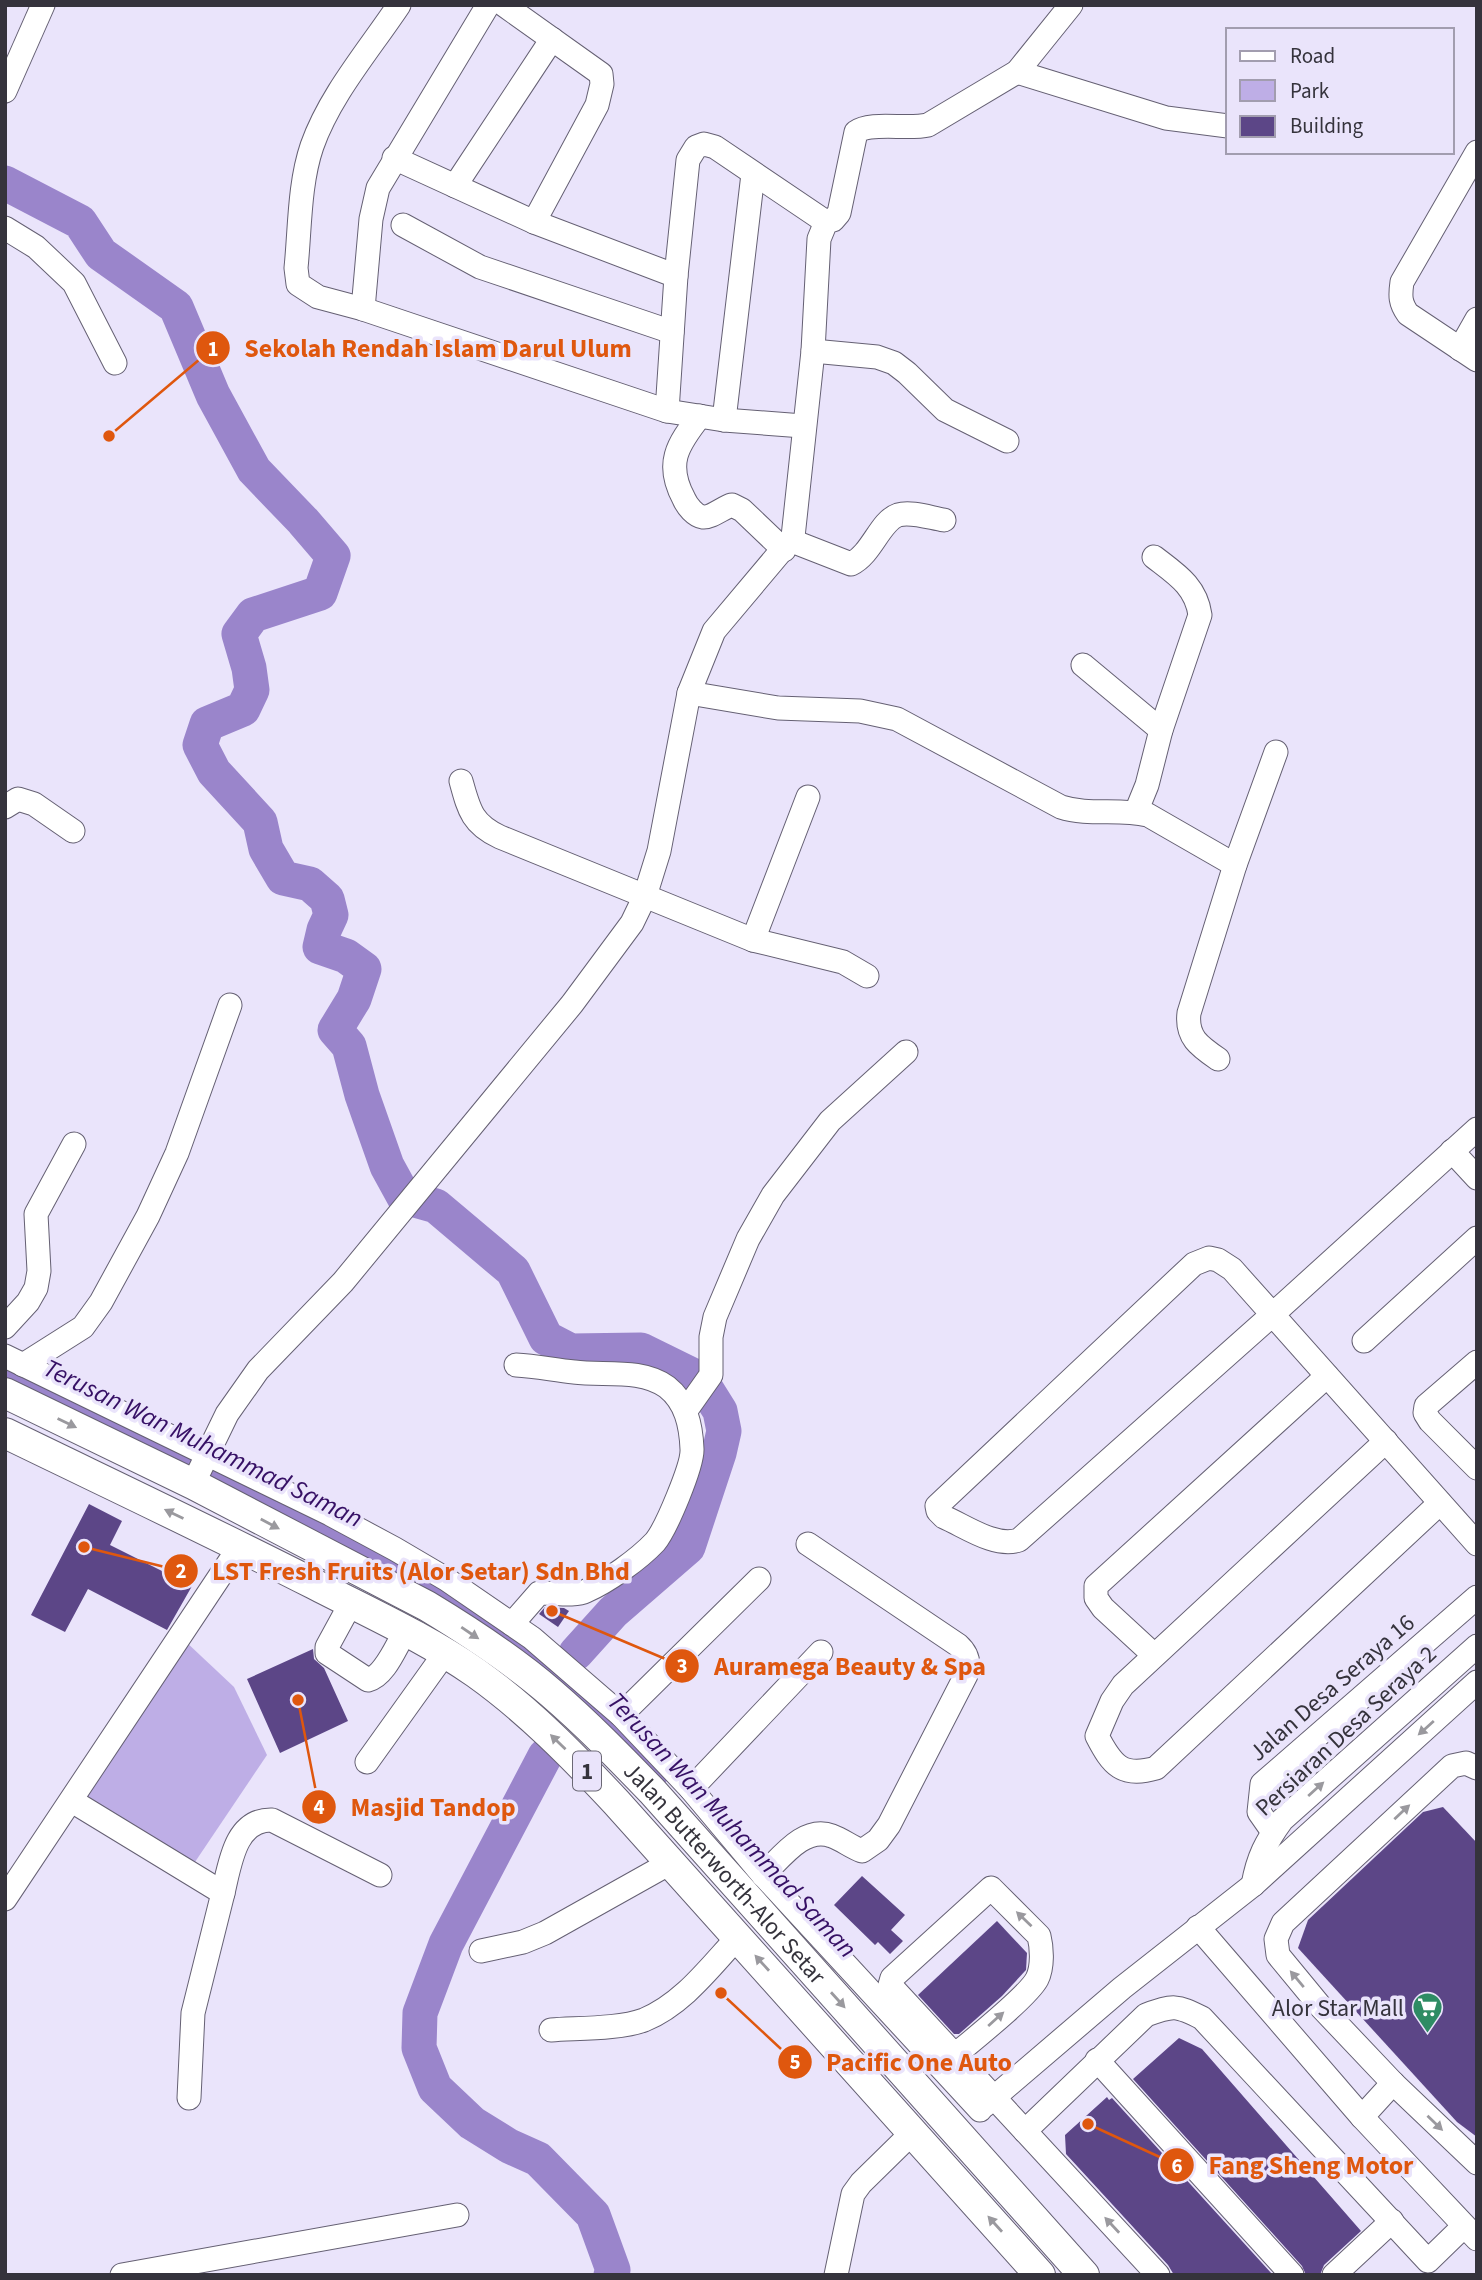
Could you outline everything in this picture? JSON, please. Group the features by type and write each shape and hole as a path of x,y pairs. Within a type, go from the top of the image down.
{"main road":[{"name":"Jalan Butterworth-Alor Setar","path":"5,1393 193,1484 427,1606 549,1691 652,1791 1084,2275"},
{"name":"Jalan Butterworth-Alor Setar","path":"5,1433 240,1546 445,1653 475,1672 531,1717 580,1763 1041,2275"}],"street":[{"path":"5,91 43,5"},
{"path":"399,5 320,128 306,171 296,268 299,284 317,297 363,309 667,411 724,420 803,426"},
{"path":"363,309 371,219 378,188 488,5"},
{"path":"504,5 601,74 602,84 597,105 534,222"},
{"path":"667,411 676,276 688,160 696,147 704,144 715,147 825,222 833,220 839,213 856,132 860,128 915,128 928,125 1017,72 1071,5"},
{"path":"455,186 552,39"},
{"path":"1017,72 1166,118 1226,126"},
{"path":"1477,152 1402,282 1402,305 1408,314 1469,354 1477,319"},
{"path":"394,159 534,222 676,276"},
{"path":"724,420 753,174"},
{"path":"193,1484 227,1414 258,1370 343,1282 572,1004 632,923 645,896 659,852 689,693 714,631 788,545 813,351 820,239 825,222"},
{"path":"403,225 480,267 672,332"},
{"path":"5,228 36,247 74,283 115,363"},
{"path":"813,351 877,357 894,363 945,410 1007,441"},
{"path":"700,416 682,439 673,461 677,487 687,505 699,517 706,517 732,505 788,545 851,564 867,552 887,524 898,515 944,520"},
{"path":"1136,812 1147,785 1161,730 1200,615 1198,600 1191,588 1154,557"},
{"path":"1083,665 1161,730"},
{"path":"689,693 778,708 876,713 915,727 1061,807 1091,813 1136,812 1163,822 1235,865"},
{"path":"1218,1059 1200,1046 1192,1036 1188,1025 1189,1013 1235,865 1276,752"},
{"path":"461,781 467,803 482,829 753,940 843,962 867,976"},
{"path":"753,940 808,797"},
{"path":"5,807 18,799 34,804 74,831"},
{"path":"14,1360 83,1327 101,1302 148,1216 177,1153 230,1005"},
{"path":"512,1624 539,1593 583,1593 609,1578 656,1541 668,1522 692,1451 689,1406 711,1375 711,1337 715,1317 748,1239 773,1195 830,1121 906,1052"},
{"path":"1477,1129 1272,1315 1032,1531 1010,1543 998,1541 944,1517 937,1506 1194,1264 1209,1258 1233,1269 1272,1315 1477,1544"},
{"path":"5,1327 28,1303 36,1288 39,1271 36,1214 74,1143"},
{"path":"1452,1151 1477,1178"},
{"path":"1364,1340 1477,1238"},
{"path":"14,1360 395,1549 446,1578 512,1624 579,1677 621,1715 691,1789 763,1875 903,2014 987,2104 1025,2131 1158,2275"},
{"path":"1477,1362 1426,1406 1425,1413 1477,1468"},
{"path":"516,1365 576,1373 615,1372 641,1377 666,1387 689,1406"},
{"path":"1154,1655 1103,1608 1096,1598 1096,1586 1327,1376"},
{"path":"1386,1441 1123,1685 1112,1701 1097,1736 1116,1766 1138,1773 1156,1768 1440,1503"},
{"path":"763,1875 804,1837 821,1833 862,1851 878,1840 895,1814 966,1675 968,1665 962,1648 808,1544"},
{"path":"5,1899 240,1546"},
{"path":"621,1715 759,1579"},
{"name":"Jalan Desa Seraya 16","path":"1273,1832 1259,1812 1262,1784 1477,1597"},
{"path":"351,1603 327,1647 327,1653 368,1680 374,1679 380,1673 405,1632"},
{"name":"Persiaran Desa Seraya 2","path":"1252,1885 1258,1860 1282,1820 1477,1646"},
{"path":"691,1789 821,1652"},
{"path":"367,1762 445,1653"},
{"name":"Persiaran Desa Seraya 2","path":"957,2133 1122,1988 1252,1885 1477,1682"},
{"path":"1471,1765 1452,1766 1283,1923 1276,1939 1278,1955 1320,2006 1393,2083 1477,2163"},
{"path":"72,1801 223,1893"},
{"path":"189,2098 193,2013 233,1850 250,1825 258,1819 272,1820 380,1875"},
{"path":"481,1951 523,1942 545,1933 670,1863"},
{"path":"955,2055 1036,1980 1041,1945 1039,1936 991,1888 892,1978 890,1985 903,2014 955,2055 987,2104"},
{"path":"1025,2131 1146,2015 1180,2007 1202,2018 1435,2268 1470,2233 1362,2117 1198,1927"},
{"path":"551,2030 641,2021 665,2009 692,1986 738,1937"},
{"path":"1122,1988 1146,2015"},
{"path":"1097,2060 1292,2275"},
{"path":"1362,2117 1393,2083"},
{"path":"836,2275 853,2194 913,2132"},
{"path":"122,2275 457,2215"},
{"path":"1334,2275 1392,2221"}],"green space":[{"path":"184,1640 234,1687 267,1755 195,1862 80,1794"}],"building":[{"path":"89,1504 122,1521 110,1545 192,1586 167,1630 88,1589 65,1632 31,1615"},
{"path":"545,1607 564,1608 569,1611 558,1627 539,1614"},
{"path":"313,1649 314,1659 324,1668 348,1721 280,1753 247,1679"},
{"name":"Alor Star Mall","path":"1443,1807 1477,1843 1477,2137 1457,2122 1298,1948 1308,1920 1423,1812"},
{"path":"862,1876 905,1915 891,1930 903,1941 890,1954 878,1942 875,1945 834,1905"},
{"path":"997,1921 1027,1953 1026,1970 1002,1996 959,2034 954,2034 918,1995"},
{"path":"1179,2038 1202,2049 1361,2231 1324,2265 1320,2275 1306,2275 1302,2266 1133,2079"},
{"path":"1107,2097 1109,2100 1112,2098 1273,2275 1174,2275 1168,2265 1066,2154 1065,2135"}],"waterway":[{"path":"5,183 80,222 101,254 176,307 213,395 254,470 333,556 320,593 253,615 239,634 252,690 243,709 207,724 200,745 214,772 260,822 266,849 283,878 310,884 327,899 331,915 320,947 346,956 364,969 354,999 335,1030 349,1046 362,1095 387,1166 404,1197 436,1206 513,1271 546,1338 571,1351 641,1350 700,1379 720,1411 724,1431 719,1453 688,1547 613,1612 576,1653"},
{"name":"Terusan Wan Muhammad Saman","path":"5,1376 428,1583 549,1672 605,1722 658,1777"},
{"path":"545,1756 446,1944 420,2013 419,2048 435,2088 472,2123 509,2146 538,2159 593,2215 613,2270 611,2275"}],"place":[{"name":"Sekolah Rendah Islam Darul Ulum","path":"109,436"},
{"name":"LST Fresh Fruits (Alor Setar) Sdn Bhd","path":"84,1547"},
{"name":"Auramega Beauty & Spa","path":"552,1611"},
{"name":"Masjid Tandop","path":"298,1700"},
{"name":"Pacific One Auto","path":"721,1993"},
{"name":"Alor Star Mall","path":"1427,2035"},
{"name":"Fang Sheng Motor","path":"1088,2124"}]}
